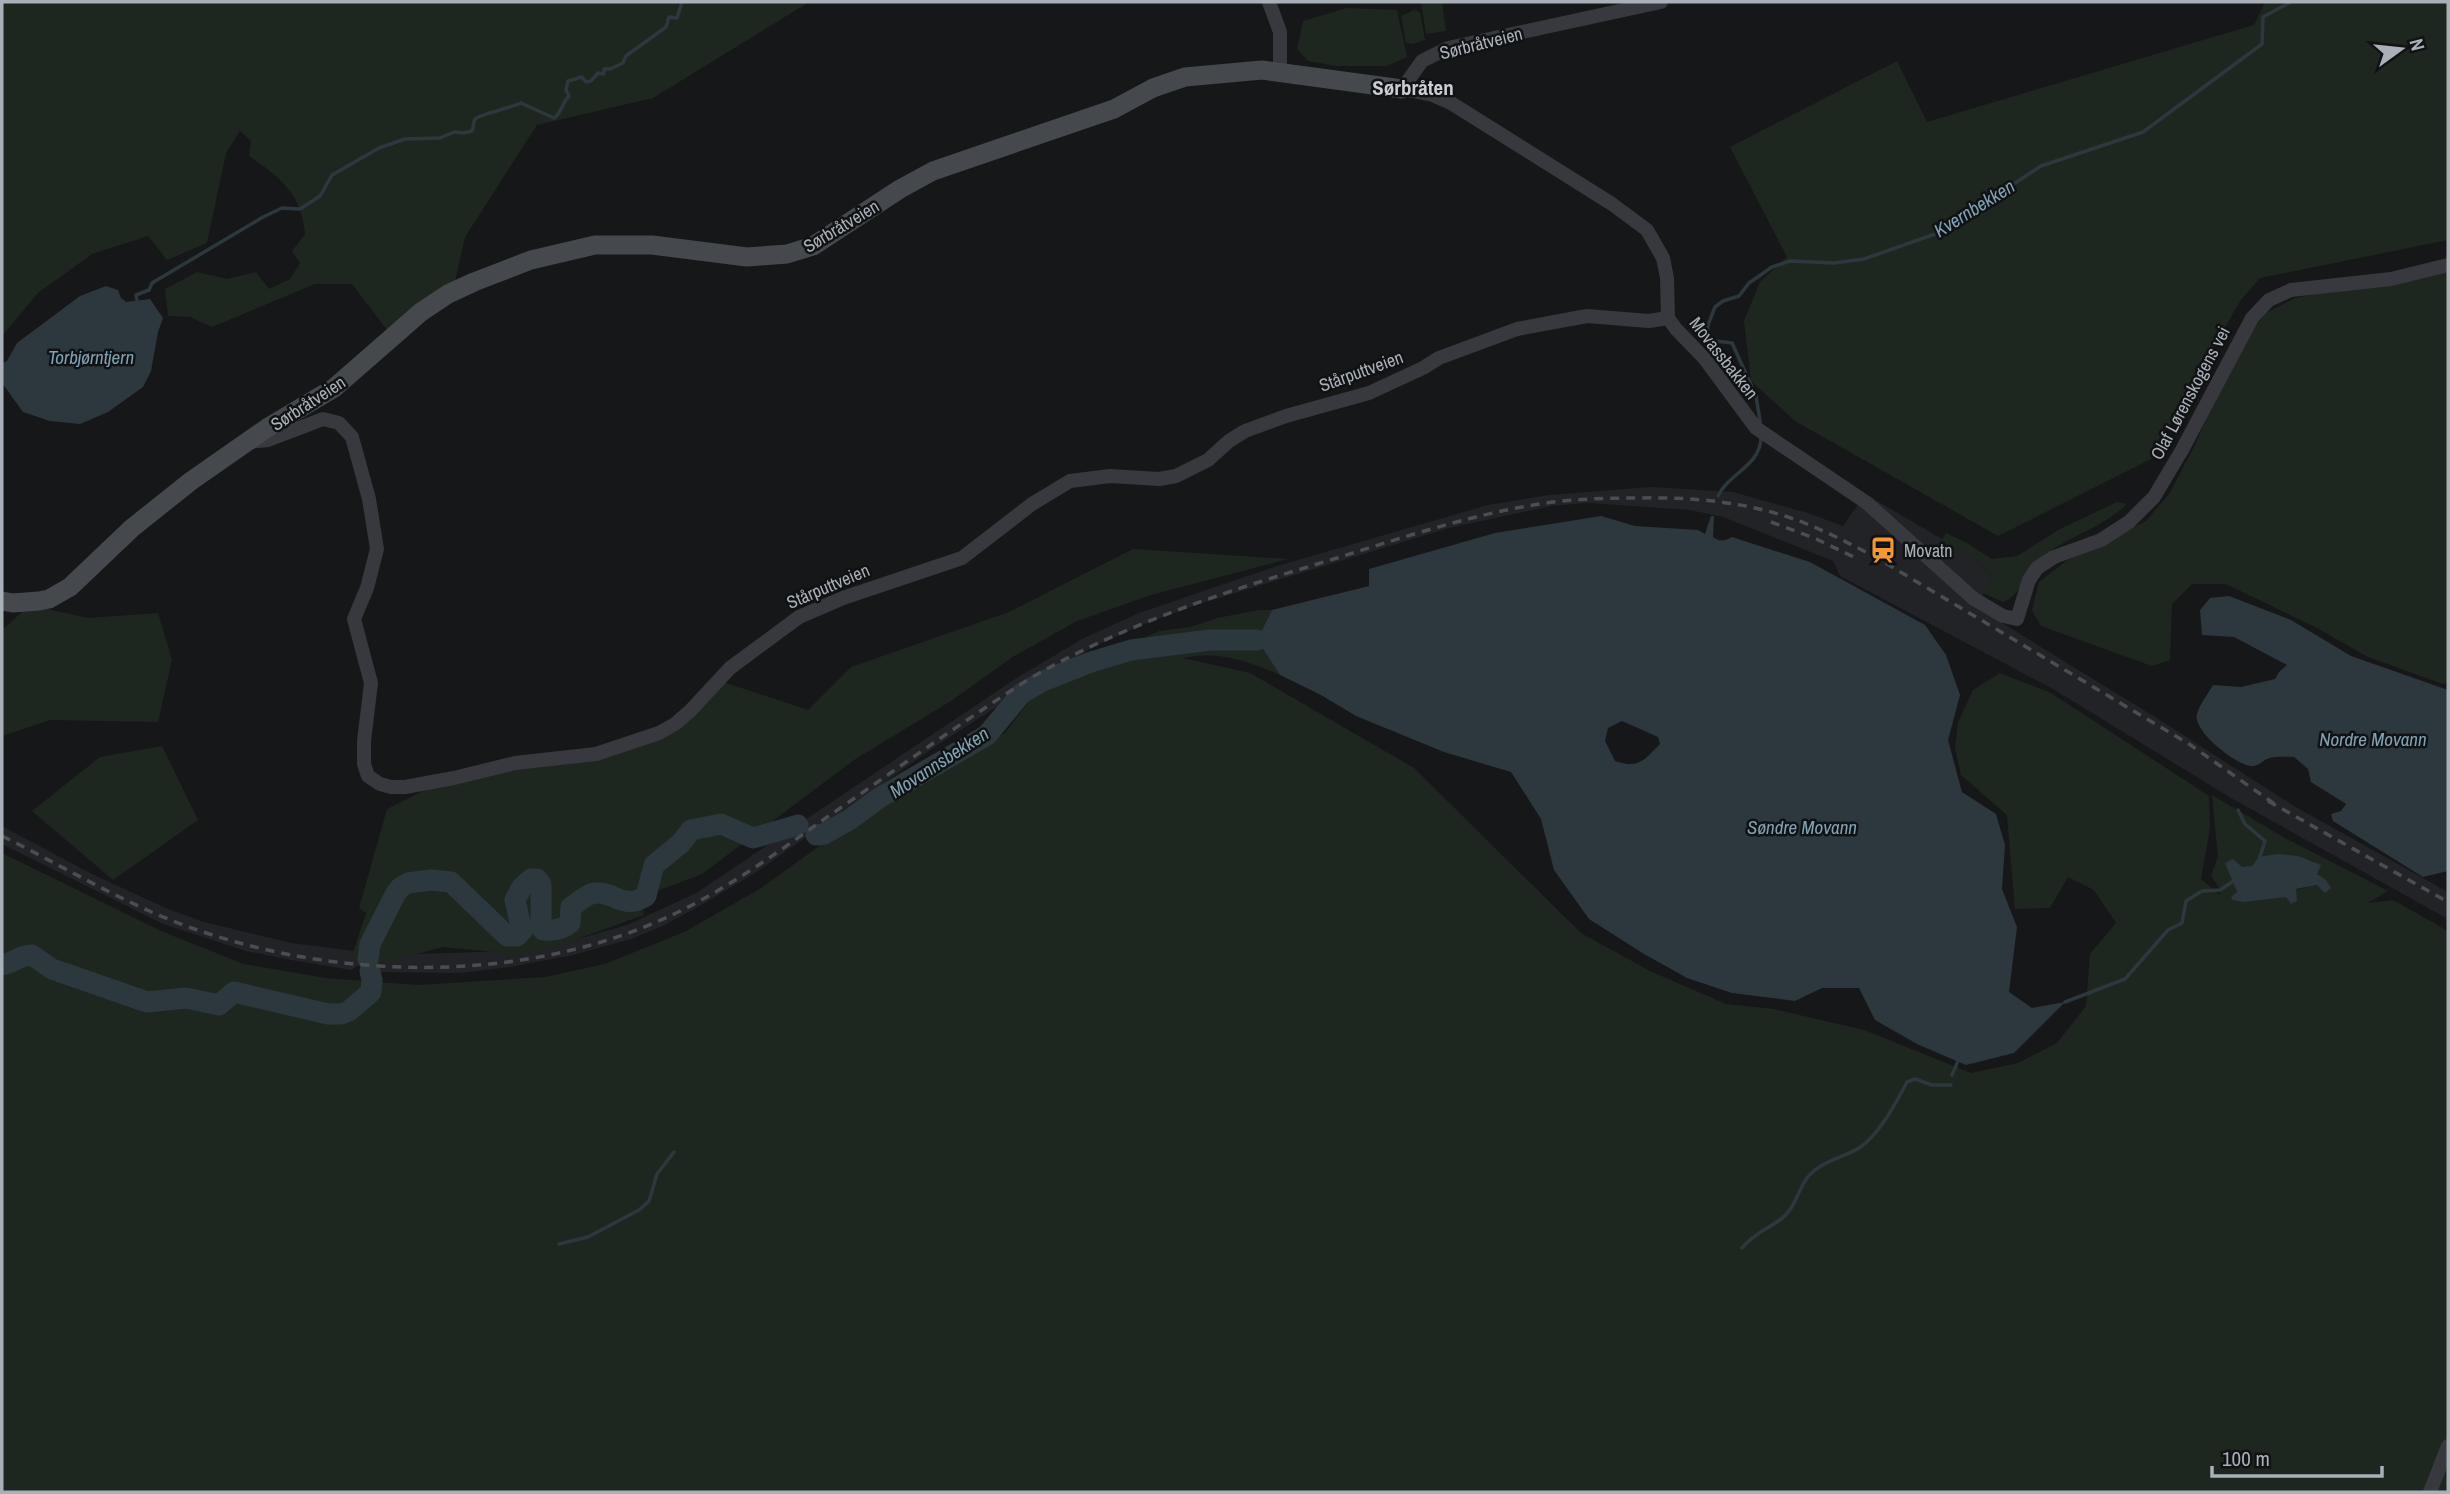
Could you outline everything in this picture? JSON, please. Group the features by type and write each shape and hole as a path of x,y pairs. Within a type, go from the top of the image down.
{"street":[{"path":"1269,2 1280,32 1280,71"},
{"name":"Sørbråtveien","path":"2,601 26,603 49,599 70,587 146,516 191,481 347,379 408,323 441,298 513,267 568,250 612,244 652,245 747,257 800,251 813,246 900,189 933,171 1114,109 1164,84 1185,77 1262,70 1402,89 1422,61 1448,48 1661,2"},
{"name":"Movassbakken","path":"1402,89 1433,95 1451,103 1612,204 1647,230 1663,258 1667,278 1668,317 1705,359 1760,431 1862,500 1974,599 2003,616 2017,620"},
{"name":"Olaf Lørenskogens vei","path":"2017,620 2029,580 2037,568 2054,557 2101,540 2129,522 2154,497 2252,318 2269,300 2291,290 2390,279 2448,265"},
{"name":"Stårputtveien","path":"249,442 268,440 323,419 339,423 352,437 371,509 377,550 367,588 354,619 371,683 364,764 368,776 380,785 405,787 515,763 596,754 659,733 691,710 730,668 799,617 844,598 962,558 1032,503 1070,481 1110,476 1159,479 1176,476 1208,460 1245,431 1286,416 1361,396 1439,358 1517,329 1587,316 1649,321 1668,317"},
{"path":"2430,1492 2448,1446"}],"shaded area":[{"path":"2,2 809,2 653,98 537,125 465,237 452,295 397,343 352,284 315,284 212,327 190,317 168,316 165,289 197,272 227,279 256,272 269,289 290,279 300,263 292,251 305,234 294,197 280,179 249,156 251,141 240,131 226,153 207,243 167,260 148,236 92,254 38,293 2,336"},
{"path":"1421,2 1442,2 1446,31 1426,34"},
{"path":"2265,2 2448,2 2448,240 2260,278 2240,301 2151,459 1998,536 1795,421 1751,381 1744,321 1760,282 1787,257 1730,147 1897,61 1927,122 2254,25"},
{"path":"1347,8 1397,10 1407,57 1387,66 1337,66 1308,61 1297,49 1303,21"},
{"path":"1414,10 1420,12 1425,40 1413,44 1406,43 1401,16"},
{"path":"2448,268 2448,684 2368,657 2317,628 2226,584 2192,584 2172,604 2170,660 2152,666 2041,626 2032,610 2039,582 2066,561 2146,521 2169,494 2194,447 2228,369 2245,339 2266,313 2295,298"},
{"path":"1651,487 1733,492 1843,526 1865,494 1978,560 1992,578 1976,607 2294,806 2448,892 2448,919 2231,798 2053,689 1840,576 1833,561 1723,517 1690,510 1588,503 1551,506 1449,528 1196,605 1142,625 1091,648 1024,689 939,744 755,873 703,904 663,926 631,939 573,955 462,973 376,972 374,968 357,966 351,970 291,960 246,951 163,924 2,844 2,826 90,873 168,909 204,922 291,943 378,954 417,954 508,951 570,941 627,925 696,893 1018,677 1084,638 1139,613 1277,566 1488,505 1549,495"},
{"path":"2117,502 2127,504 2107,519 2053,549 2038,562 2014,595 2003,602 1983,593 1992,578 1978,560 1942,540 1946,533 1992,559 2017,556 2060,529"},
{"path":"1133,549 1288,559 1151,595 1077,621 1014,656 951,701 854,760 702,874 641,897 644,915 563,944 514,954 443,947 379,964 352,956 366,913 359,908 387,809 425,790 665,736 720,681 808,710 851,667 1009,612"},
{"path":"30,605 88,618 158,613 172,660 158,722 50,720 2,736 2,630"},
{"path":"1272,610 1257,640 1280,675 1221,656 1183,658 1250,673 1414,768 1581,933 1650,971 1726,1004 1774,1009 1864,1030 1971,1073 2018,1063 2057,1043 2086,1006 2090,954 2116,923 2094,890 2068,877 2050,908 2015,909 2007,815 1961,775 1955,748 1958,722 1973,690 2000,673 2051,693 2209,796 2210,828 2201,879 2220,895 2211,875 2218,857 2212,795 2285,838 2388,891 2368,903 2393,900 2448,931 2448,1492 2,1492 2,853 161,931 244,964 326,978 418,985 545,977 605,964 684,932 758,890 864,814 1005,733 1034,695 1088,665 1106,663 1091,662 1159,631 1191,627 1217,618","holes":["2226,864 2242,867 2320,865 2316,874 2317,885 2247,900 2232,897 2237,892"]},
{"path":"162,746 198,820 113,880 32,811 100,757"}],"water":[{"name":"Torbjørntjern","path":"106,286 118,290 126,302 150,299 163,318 151,371 143,387 108,412 80,424 50,421 23,412 2,383 2,363 7,361 17,343 80,296"},
{"name":"Søndre Movann","path":"1601,516 1635,526 1698,530 1705,534 1711,516 1714,516 1715,539 1732,537 1810,562 1925,625 1946,655 1960,695 1948,740 1962,792 1996,814 2005,845 2002,889 2017,927 2009,992 2032,1008 2065,1002 2014,1053 1966,1065 1917,1044 1875,1020 1859,988 1822,988 1795,1001 1732,993 1687,978 1589,919 1554,870 1541,819 1511,772 1444,752 1356,716 1280,675 1257,640 1272,610 1369,586 1369,569 1495,533","holes":["1622,721 1658,737 1660,744 1635,764 1615,761 1605,741 1608,728"]},
{"name":"Nordre Movann","path":"2229,596 2291,620 2351,656 2448,690 2448,871 2423,877 2333,821 2331,814 2341,811 2346,804 2311,782 2308,769 2294,757 2273,757 2252,766 2236,760 2208,738 2197,721 2197,714 2213,685 2241,687 2275,679 2287,665 2234,637 2202,635 2200,610 2210,598"},
{"path":"2277,854 2298,856 2321,865 2317,874 2326,880 2331,888 2325,893 2317,885 2296,889 2297,901 2291,904 2286,897 2243,902 2233,900 2231,897 2237,892 2225,863 2233,859 2242,867 2252,866 2259,857"}],"waterway":[{"path":"137,300 136,295 149,290 152,283 263,217 282,208 300,209 320,196 332,175 379,148 405,139 440,138 454,132 472,131 474,120 478,117 521,103 554,118 569,96 566,90 568,81 582,77 586,82 591,81 598,73 604,74 604,69 623,63 626,56 666,27 669,17 677,18 682,2"},
{"name":"Kvernbekken","path":"1761,427 1756,396 1732,343 1707,340 1708,325 1715,307 1723,301 1739,296 1749,283 1772,267 1790,261 1834,263 1864,259 1938,233 2041,166 2143,132 2262,44 2263,17 2291,2"},
{"name":"Kvernbekken","path":"1718,496 1729,481 1750,463 1759,448 1761,438"},
{"name":"Movannsbekken","path":"816,835 824,834 849,820 879,798 987,735 1022,693 1043,681 1131,650 1210,640 1257,640"},
{"path":"2238,810 2245,824 2265,841 2259,860"},
{"name":"Movannsbekken","path":"571,907 591,894 606,894 630,902 646,896 654,865 681,843 691,830 721,824 753,838 798,825"},
{"path":"2065,1002 2125,979 2168,930 2182,923 2186,901 2202,891 2220,890 2238,878"},
{"name":"Movannsbekken","path":"368,959 370,944 396,893 408,883 431,880 451,882 507,936 517,936 522,931 515,900 522,887 531,879 537,879 541,884 543,930 558,929 570,923 571,907"},
{"name":"Movannsbekken","path":"2,965 32,955 52,969 147,1002 186,998 219,1005 234,992 328,1014 349,1011 371,992 370,971"},
{"path":"1952,1075 1958,1061"},
{"path":"1742,1248 1786,1215 1812,1172 1859,1148 1873,1135 1907,1082 1915,1079 1932,1085 1951,1085"},
{"path":"559,1244 588,1237 639,1210 649,1201 657,1174 674,1152"}],"railway":[{"path":"2,836 115,895 186,926 247,945 311,958 377,966 443,967 508,962 573,950 635,931 711,895 1029,679 1136,626 1248,586 1454,523 1546,503 1626,498 1676,498 1731,503 1785,516 1832,535 1877,558 2189,744 2276,805"},
{"path":"1771,522 1814,538 1858,559"},
{"path":"2268,801 2448,902"}],"place":[{"name":"Movatn","path":"1883,550"}],"district":[{"name":"Sørbråten","path":"1413,87"}]}
